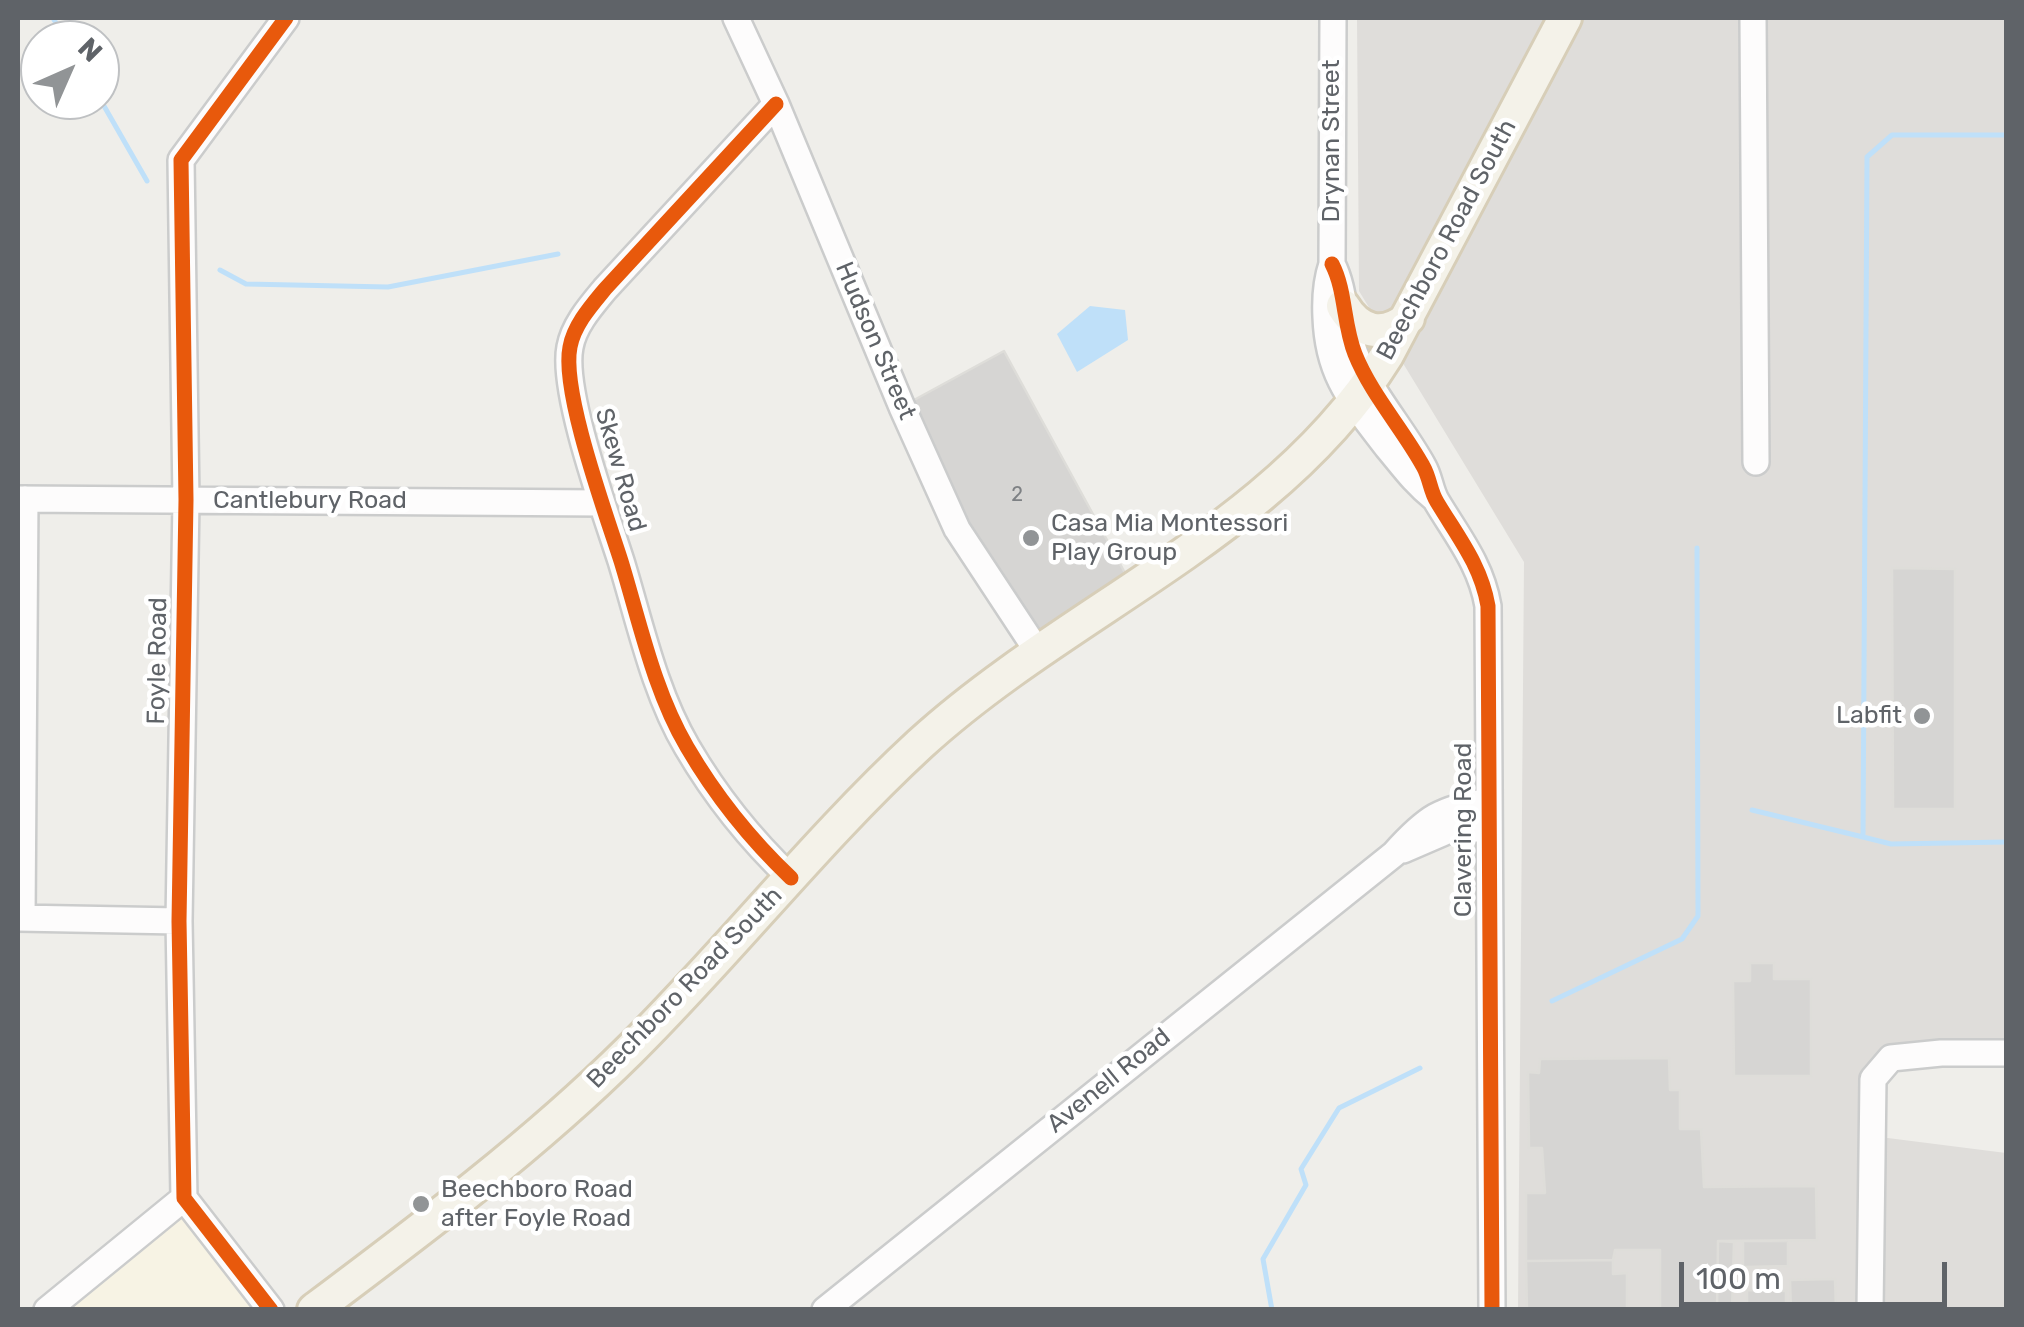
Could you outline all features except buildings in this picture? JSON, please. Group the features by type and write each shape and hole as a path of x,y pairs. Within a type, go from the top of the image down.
{"main road":[{"name":"Beechboro Road South","path":"314,1310 529,1140 607,1072 919,746 1038,652 1211,535 1313,450 1362,393 1408,318 1565,18"},
{"path":"1342,306 1351,320 1376,332 1398,326 1408,318"}],"street":[{"name":"Hudson Street","path":"736,18 957,529 1038,652"},
{"name":"Drynan Street","path":"1332,264 1340,280 1342,306 1362,393 1343,388 1327,341 1326,290 1332,264 1333,18"},
{"path":"1753,18 1756,462"},
{"name":"Foyle Road","path":"184,1198 179,922 186,500 181,160 279,20"},
{"name":"Skew Road","path":"776,104 604,289 584,316 570,346 569,376 602,503 665,702 687,747 729,809 791,878"},
{"name":"Clavering Road","path":"1362,393 1426,470 1434,498 1466,547 1485,590 1489,634 1492,1310"},
{"path":"21,499 20,918 179,922"},
{"name":"Cantlebury Road","path":"21,499 602,503"},
{"name":"Avenell Road","path":"825,1310 1394,854 1420,825 1456,805 1489,801"},
{"name":"Avenell Road","path":"1394,854 1447,832 1489,828"},
{"path":"1870,1310 1872,1079 1891,1058 2006,1053"},
{"path":"47,1310 184,1198 271,1310"}],"shaded area":[{"path":"1357,18 2006,18 2006,1053 1891,1058 1872,1136 2006,1153 2006,1309 1518,1309 1524,562 1359,291"},
{"path":"181,1201 265,1310 48,1310"}],"water":[{"path":"1090,306 1125,310 1128,340 1077,372 1057,334"}],"waterway":[{"path":"112,120 147,181"},
{"path":"1752,810 1863,837 1867,157 1892,135 2006,135"},
{"path":"220,270 246,284 388,287 558,254"},
{"path":"1552,1001 1682,939 1698,916 1697,548"},
{"path":"1863,837 1891,844 2006,842"},
{"path":"1272,1310 1263,1259 1306,1185 1301,1169 1339,1108 1420,1068"}],"cycle path":[{"path":"271,1310 184,1198 179,921 186,500 181,160 286,18"},
{"path":"776,104 594,302 572,339 569,367 586,453 665,703 687,747 722,800 791,878"},
{"path":"1332,264 1351,343 1362,369 1423,466 1435,498 1474,564 1488,606 1492,1310"}],"place":[{"name":"Casa Mia Montessori Play Group","path":"1031,538"},
{"name":"Labfit","path":"1922,716"},
{"name":"Beechboro Road after Foyle Road","path":"421,1204"}]}
